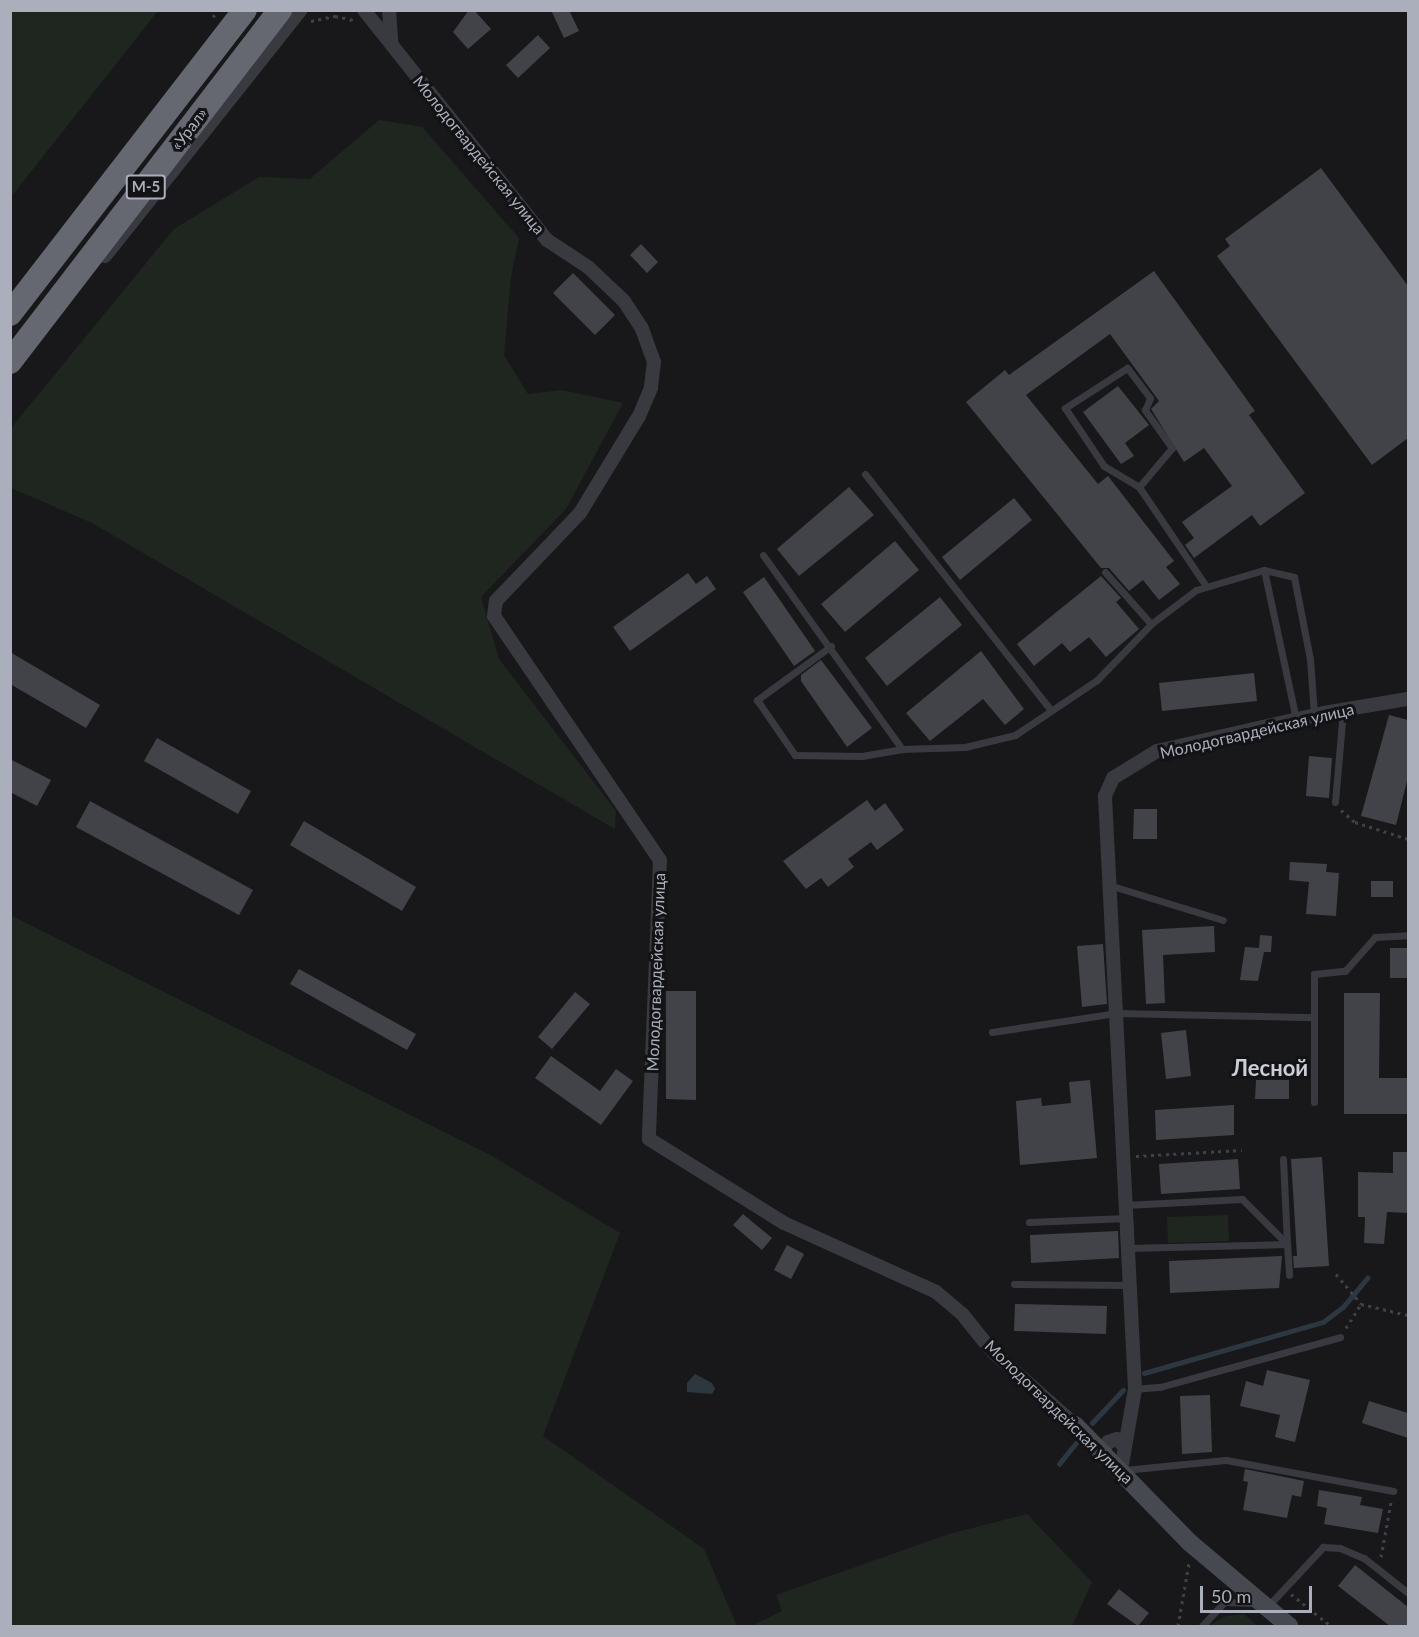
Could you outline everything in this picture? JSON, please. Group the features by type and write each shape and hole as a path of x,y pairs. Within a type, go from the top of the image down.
{"highway":[{"name":"«Урал»","path":"10,314 245,10"},
{"name":"«Урал»","path":"10,363 280,10"}],"street":[{"path":"389,10 391,42"},
{"name":"Молодогвардейская улица","path":"363,16 391,42 442,113 547,240 588,267 624,301 642,329 654,362 651,388 639,416 580,513 496,601 494,616 660,860 650,1139 784,1223 936,1292 963,1315 992,1351 1103,1451 1194,1546 1289,1626"},
{"path":"10,363 118,242 302,18"},
{"name":"Молодогвардейская улица","path":"1121,1470 1135,1389 1105,796 1113,778 1157,751 1314,715 1408,699"},
{"path":"1103,1451 1108,1442 1117,1439 1125,1447"}],"lane":[{"path":"1139,487 1172,448 1145,410 1150,398 1127,368 1065,408 1104,466 1139,487 1206,586"},
{"path":"865,474 1050,709"},
{"path":"763,555 831,646 902,749"},
{"path":"1264,570 1296,720"},
{"path":"831,646 757,700 795,755 862,756 902,749 965,747 1015,735 1050,709 1097,680 1151,624 1206,586 1264,570 1294,577 1310,659 1314,715"},
{"path":"1105,572 1151,624"},
{"path":"1335,802 1343,710"},
{"path":"1109,885 1223,920"},
{"path":"1314,1102 1314,974 1345,971 1375,937 1408,935"},
{"path":"992,1032 1116,1013 1314,1017"},
{"path":"1283,1159 1289,1275"},
{"path":"1029,1222 1242,1199 1287,1244"},
{"path":"1128,1248 1287,1244"},
{"path":"1014,1284 1130,1286"},
{"path":"1135,1389 1160,1387 1340,1337"},
{"path":"1121,1470 1226,1460 1393,1491"},
{"path":"1202,1626 1224,1602 1264,1606 1323,1547 1340,1548 1378,1569 1408,1593"}],"path":[{"path":"302,18 363,16"},
{"path":"1335,802 1355,822 1408,839"},
{"path":"1123,1156 1242,1150"},
{"path":"1336,1274 1349,1294 1361,1305 1408,1315"},
{"path":"1340,1337 1361,1305"},
{"path":"1378,1569 1393,1491"},
{"path":"1178,1626 1184,1578 1194,1546"},
{"path":"1284,1588 1331,1626"}],"shaded area":[{"path":"10,11 158,11 11,197"},
{"path":"379,120 422,127 519,238 511,277 504,355 528,394 562,390 623,403 566,509 481,597 499,659 616,811 615,829 92,523 11,488 11,428 174,229 259,177 310,179"},
{"path":"10,915 492,1156 620,1233 543,1436 704,1549 737,1626 11,1626"},
{"path":"1228,1215 1229,1241 1168,1243 1167,1217"},
{"path":"695,1374 712,1383 715,1389 712,1394 687,1392 687,1383"},
{"path":"1027,1514 1092,1582 1072,1626 751,1626 782,1611 776,1595 949,1534"},
{"path":"1244,1614 1258,1626 1208,1626 1226,1616"}],"building":[{"path":"469,10 474,10 491,29 468,49 453,32"},
{"path":"551,10 569,10 579,31 564,38"},
{"path":"538,35 550,48 518,78 506,65"},
{"path":"1321,168 1408,286 1408,438 1372,465 1217,256 1230,246 1225,239"},
{"path":"641,244 658,262 647,273 630,255"},
{"path":"1154,271 1255,411 1249,415 1305,493 1260,526 1252,515 1194,558 1185,545 1194,538 1182,522 1232,486 1204,448 1184,462 1151,409 1159,401 1110,334 1026,395 1098,484 1108,476 1174,561 1166,567 1180,584 1159,600 1143,580 1129,591 1109,568 1101,568 966,402 1005,370 1009,375"},
{"path":"573,273 615,315 595,335 553,293"},
{"path":"1118,386 1149,425 1125,443 1134,456 1121,464 1083,412"},
{"path":"849,487 874,515 799,576 777,549"},
{"path":"1014,498 1032,520 960,580 942,557"},
{"path":"895,541 919,570 845,632 821,604"},
{"path":"688,573 696,584 707,576 716,589 630,651 613,627"},
{"path":"1101,576 1121,598 1116,602 1139,629 1106,657 1089,637 1070,652 1062,643 1034,666 1017,644"},
{"path":"764,577 815,651 794,666 743,592"},
{"path":"940,597 962,625 887,686 865,658"},
{"path":"981,651 1024,709 1005,725 983,699 930,741 906,713"},
{"path":"10,652 100,705 86,728 10,684"},
{"path":"821,660 872,728 847,747 801,681 801,675"},
{"path":"1254,673 1257,701 1162,711 1159,683"},
{"path":"1389,715 1408,720 1408,777 1396,825 1361,816"},
{"path":"157,738 251,791 238,814 144,761"},
{"path":"1309,756 1332,758 1329,798 1306,796"},
{"path":"10,759 51,780 37,806 10,792"},
{"path":"867,800 875,811 885,803 904,830 877,850 871,842 848,859 854,867 828,887 821,878 806,889 783,861"},
{"path":"90,801 253,890 239,915 76,827"},
{"path":"1134,809 1157,809 1157,839 1133,839"},
{"path":"304,821 416,887 402,911 290,845"},
{"path":"1290,862 1327,864 1326,872 1339,873 1336,916 1306,914 1309,882 1289,880"},
{"path":"1371,881 1393,881 1393,897 1371,897"},
{"path":"1214,926 1215,952 1163,955 1165,1003 1146,1004 1142,930"},
{"path":"1260,935 1272,936 1271,952 1264,952 1258,981 1240,980 1245,947 1259,948"},
{"path":"1103,944 1107,1004 1082,1007 1077,946"},
{"path":"1390,948 1408,948 1408,978 1390,978"},
{"path":"299,969 416,1034 407,1050 290,984"},
{"path":"666,991 696,991 696,1100 666,1099"},
{"path":"575,992 590,1004 552,1049 538,1037"},
{"path":"1344,993 1380,993 1379,1078 1408,1078 1408,1114 1344,1114"},
{"path":"1186,1030 1191,1076 1166,1079 1161,1033"},
{"path":"551,1056 600,1091 616,1069 633,1081 601,1125 535,1078"},
{"path":"1090,1080 1097,1158 1020,1165 1016,1101 1041,1098 1042,1106 1071,1103 1069,1082"},
{"path":"1256,1080 1289,1080 1289,1099 1255,1099"},
{"path":"1234,1105 1234,1135 1156,1140 1155,1110"},
{"path":"1393,1152 1408,1152 1408,1213 1387,1212 1384,1244 1364,1243 1365,1217 1358,1217 1358,1172 1393,1173"},
{"path":"1322,1157 1329,1266 1294,1268 1293,1256 1297,1256 1291,1159"},
{"path":"1238,1159 1240,1189 1161,1194 1159,1164"},
{"path":"743,1214 772,1238 762,1250 733,1225"},
{"path":"1118,1231 1119,1258 1031,1263 1030,1235"},
{"path":"787,1245 804,1254 791,1279 774,1270"},
{"path":"1282,1256 1279,1288 1170,1293 1169,1261"},
{"path":"1015,1304 1107,1306 1106,1334 1014,1331"},
{"path":"1267,1370 1310,1380 1295,1442 1275,1437 1280,1415 1240,1406 1246,1381 1263,1386"},
{"path":"1210,1395 1212,1452 1182,1454 1180,1396"},
{"path":"1369,1401 1408,1413 1408,1438 1362,1423"},
{"path":"1245,1469 1304,1481 1301,1497 1292,1495 1287,1518 1243,1510 1248,1482 1243,1481"},
{"path":"1319,1490 1362,1497 1360,1505 1383,1509 1378,1533 1324,1524 1327,1508 1317,1506"},
{"path":"1355,1565 1408,1607 1408,1626 1390,1626 1338,1586"},
{"path":"1119,1589 1149,1613 1138,1626 1107,1604"}],"waterway":[{"path":"1144,1373 1323,1322 1343,1307 1367,1278"},
{"path":"1092,1423 1123,1390"},
{"path":"1059,1464 1076,1443"}],"district":[{"name":"Лесной","path":"1270,1068"}]}
